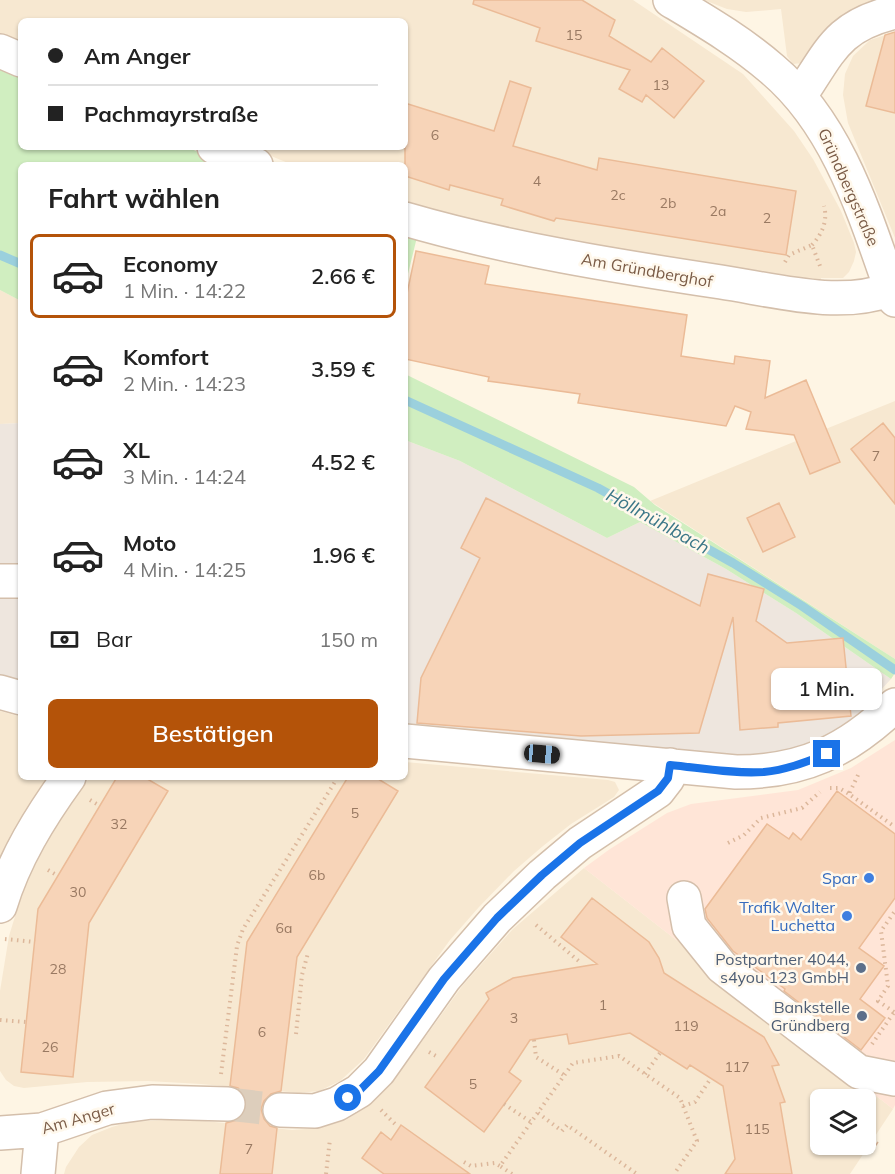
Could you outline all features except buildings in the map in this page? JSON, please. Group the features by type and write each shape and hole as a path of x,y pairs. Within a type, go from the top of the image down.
{"street":[{"name":"Gründbergstraße","path":"670,0 753,53 800,96 819,122 838,156 857,198 893,295"},
{"path":"800,96 844,33 865,21 895,12"},
{"path":"0,51 18,59"},
{"path":"221,150 249,162"},
{"name":"Am Gründberghof","path":"408,220 606,264 828,298 893,295"},
{"path":"0,581 18,581"},
{"path":"0,692 18,697"},
{"path":"408,741 736,772 764,772 795,766 827,754 860,735 895,705"},
{"path":"279,1110 315,1111 337,1104 359,1091 379,1071 444,979 497,918 580,843 658,791 668,778 670,765"},
{"path":"0,906 21,854 43,813 67,780"},
{"path":"684,898 689,926 722,967 859,1072 895,1079"},
{"name":"Am Anger","path":"0,1133 42,1130 107,1108 224,1091"},
{"path":"38,1174 42,1130"}],"path":[{"path":"812,245 819,238 825,225 824,204"},
{"path":"849,794 861,769"},
{"path":"224,1091 237,946 243,929 336,780"},
{"path":"728,843 744,836 760,818 802,808 822,790 839,788 895,827"},
{"path":"92,801 100,806"},
{"path":"47,870 58,876"},
{"path":"894,1012 878,1001 888,986 881,931 895,911"},
{"path":"532,922 581,963"},
{"path":"5,939 35,942"},
{"path":"296,1034 302,975 308,953"},
{"path":"0,1020 26,1022"},
{"path":"534,1040 536,1057 564,1075"},
{"path":"645,1074 660,1053"},
{"path":"501,1166 573,1063 619,1056 680,1098 697,1140 674,1174"},
{"path":"683,1106 695,1102 711,1078"},
{"path":"504,1104 531,1122"},
{"path":"377,1106 395,1124"},
{"path":"538,1113 562,1131 567,1125 637,1174"},
{"path":"326,1174 331,1131"},
{"path":"876,1143 881,1146"},
{"path":"464,1162 471,1166 495,1163 512,1174"}],"shaded area":[{"path":"0,0 633,0 743,74 794,131 813,159 841,211 854,243 856,252 854,261 843,278 821,278 821,282 616,252 408,207 408,162 286,162 256,150 408,150 408,18 18,18 18,43 0,34"},
{"path":"704,0 880,0 803,63 793,64 787,56 781,9 746,12 727,9"},
{"path":"895,32 895,238 848,123 843,95 845,74 853,56 870,40"},
{"path":"0,290 18,299 18,423 0,424"},
{"path":"895,401 895,659 650,501 796,441"},
{"path":"18,423 18,684 0,678 0,424"},
{"path":"408,441 460,461 607,538 640,522 726,569 796,613 891,679 844,730 811,749 752,756 657,751 408,729"},
{"path":"0,711 18,716 18,780 51,780 0,871"},
{"path":"895,740 895,1105 893,1109 876,1096 876,1089 867,1089 584,868 667,813 691,804 798,790 851,768"},
{"path":"408,762 608,780 615,782 619,790 614,797 571,824 543,846 514,871 479,907 450,940 364,1059 340,1081 319,1091 299,1093 148,1081 87,1082 24,1088 14,1086 6,1080 0,1071 0,991 9,936 25,884 36,859 64,812 88,780 408,780"},
{"path":"584,868 867,1089 810,1089 810,1155 863,1155 850,1174 64,1174 79,1147 92,1135 130,1122 185,1119 292,1130 319,1128 346,1120 373,1102 391,1084 463,985 513,929"},
{"path":"876,1096 893,1109 876,1135"}],"green space":[{"path":"0,61 18,70 18,150 194,150 220,162 18,162 18,299 0,290"},
{"path":"408,230 418,233 408,274"},
{"path":"408,375 634,487 655,505 895,659 895,673 891,679 796,613 726,569 640,522 607,538 460,461 408,441"}],"waterway":[{"name":"Höllmühlbach","path":"0,255 18,263"},
{"name":"Höllmühlbach","path":"408,401 598,488 733,563 802,606 895,670"}],"tunnel":[{"path":"228,1104 280,1110"}],"place":[{"name":"Spar","path":"869,878"},
{"name":"Trafik Walter Luchetta","path":"847,916"},
{"name":"Postpartner 4044, s4you 123 GmbH","path":"861,968"},
{"name":"Bankstelle Gründberg","path":"862,1016"}],"route":[{"path":"348,1098 359,1091 379,1071 444,979 497,918 580,843 658,791 668,778 670,765 736,772 764,772 795,766 827,754"}]}
